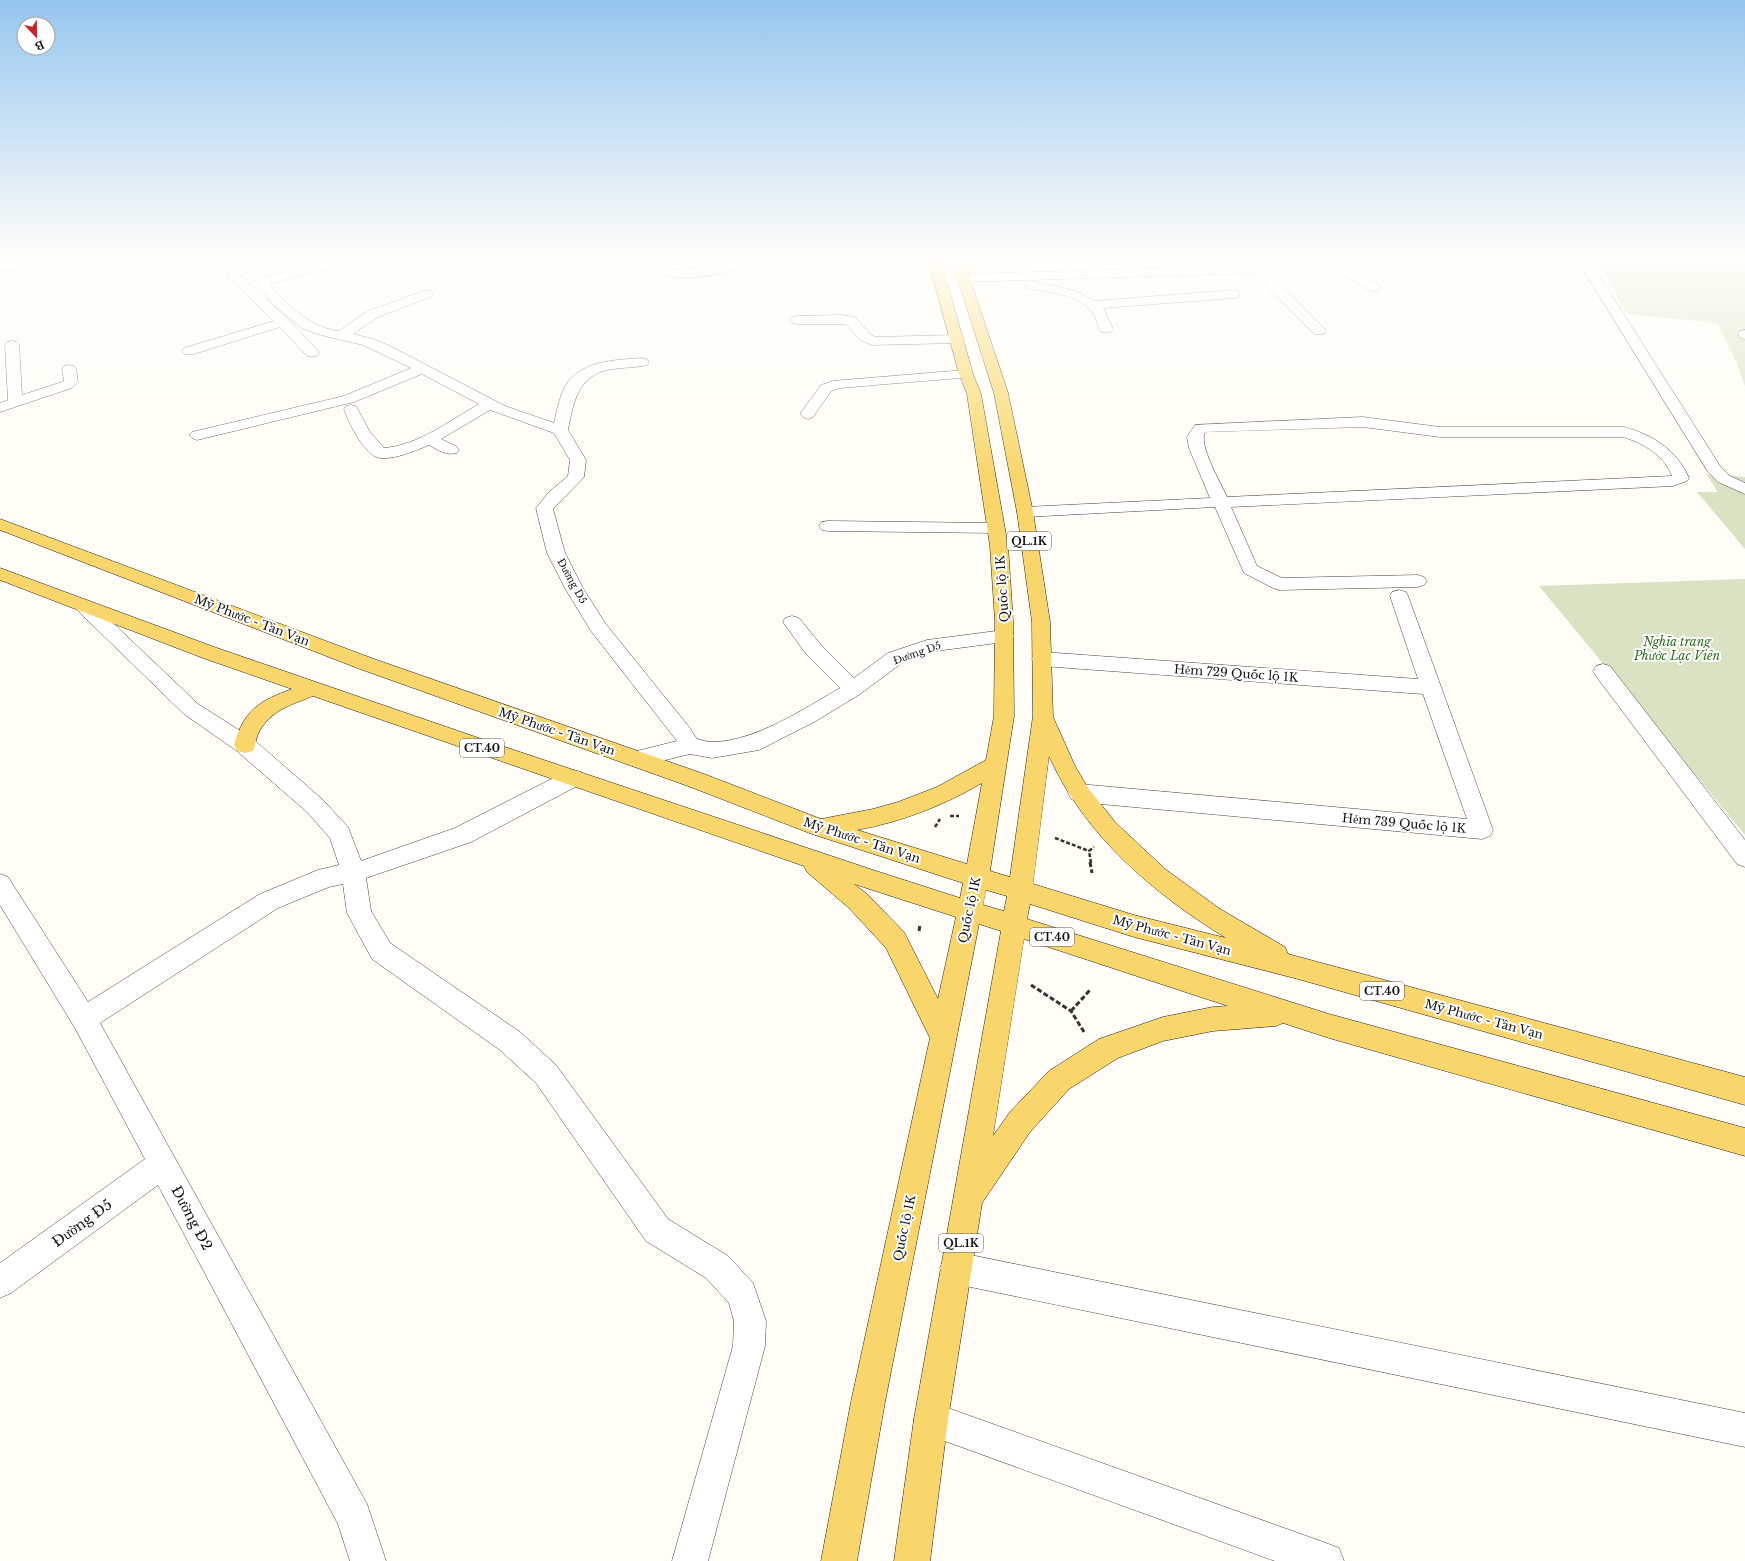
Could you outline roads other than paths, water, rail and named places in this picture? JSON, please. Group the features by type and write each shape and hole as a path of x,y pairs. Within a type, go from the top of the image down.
{"main road":[{"name":"Quốc lộ 1K","path":"839,1561 868,1402 984,841 1004,716 1004,636 999,546 974,394 966,374 956,331"},
{"name":"QL.1K","path":"912,1561 931,1419 1027,848 1043,716 1040,622 1025,512 1001,393 981,331"},
{"name":"Mỹ Phước - Tân Vạn","path":"0,524 367,664 696,780 820,828 1134,926 1298,968 1745,1091"},
{"name":"CT.40","path":"0,574 210,654 488,750 969,911"},
{"path":"245,745 249,729 265,709 278,702 312,689"},
{"path":"1043,716 1063,762 1079,793 1138,860 1174,890 1210,916 1298,968"},
{"path":"820,828 889,814 922,803 956,789 996,765"},
{"path":"805,857 858,901 895,940 943,1037"},
{"path":"969,911 1014,925"},
{"name":"CT.40","path":"1014,925 1337,1028 1745,1142"},
{"path":"968,1198 1020,1122 1059,1080 1109,1048 1163,1029 1213,1019 1287,1013"}],"street":[{"path":"189,351 254,331"},
{"path":"291,331 312,353"},
{"path":"324,331 366,341 423,368 490,404 560,430 565,406 574,384 592,370 611,365 642,362"},
{"path":"341,336 348,331"},
{"path":"860,331 865,337 872,340 958,339"},
{"path":"1628,331 1719,475 1733,484 1745,489"},
{"path":"12,345 15,402"},
{"path":"197,435 349,399 423,368"},
{"path":"0,408 66,385 71,382 68,369"},
{"path":"808,414 826,388 838,384 966,374"},
{"path":"351,409 356,423 374,448 381,453 402,451 430,439 490,404"},
{"path":"1025,512 1221,501 1450,493 1673,481 1681,478 1678,468 1657,447 1637,435 1624,432 1440,432 1363,422 1200,428 1195,437 1198,448 1221,501 1250,569 1280,584 1418,582"},
{"name":"Đường D5","path":"560,430 578,460 576,477 544,508 556,553 575,590 598,627 682,732 690,746 712,750 751,744 809,716 853,689 895,658 934,645 1004,636"},
{"path":"430,439 451,450"},
{"path":"828,526 996,528"},
{"name":"Hẻm 739 Quốc lộ 1K","path":"1079,793 1482,830 1399,596"},
{"path":"84,606 191,708 245,745 272,771 315,806 340,834 353,873 359,913 381,951 510,1041 546,1074 657,1230 717,1267 742,1294 750,1321 749,1346 690,1561"},
{"path":"792,622 813,650 853,689"},
{"name":"Hẻm 729 Quốc lộ 1K","path":"1042,659 1431,687"},
{"path":"1603,671 1745,857"},
{"path":"636,759 690,746"},
{"path":"84,1019 270,901 326,877 353,873 463,835 572,778"},
{"name":"Đường Đ2","path":"0,884 84,1019 163,1164 354,1517 368,1561"},
{"name":"Đường Đ5","path":"0,1282 163,1164"},
{"path":"956,1268 1745,1430"},
{"path":"931,1419 1326,1561"}],"park label":[{"name":"Nghĩa trang Phước Lạc Viên","path":"1677,648"}]}
